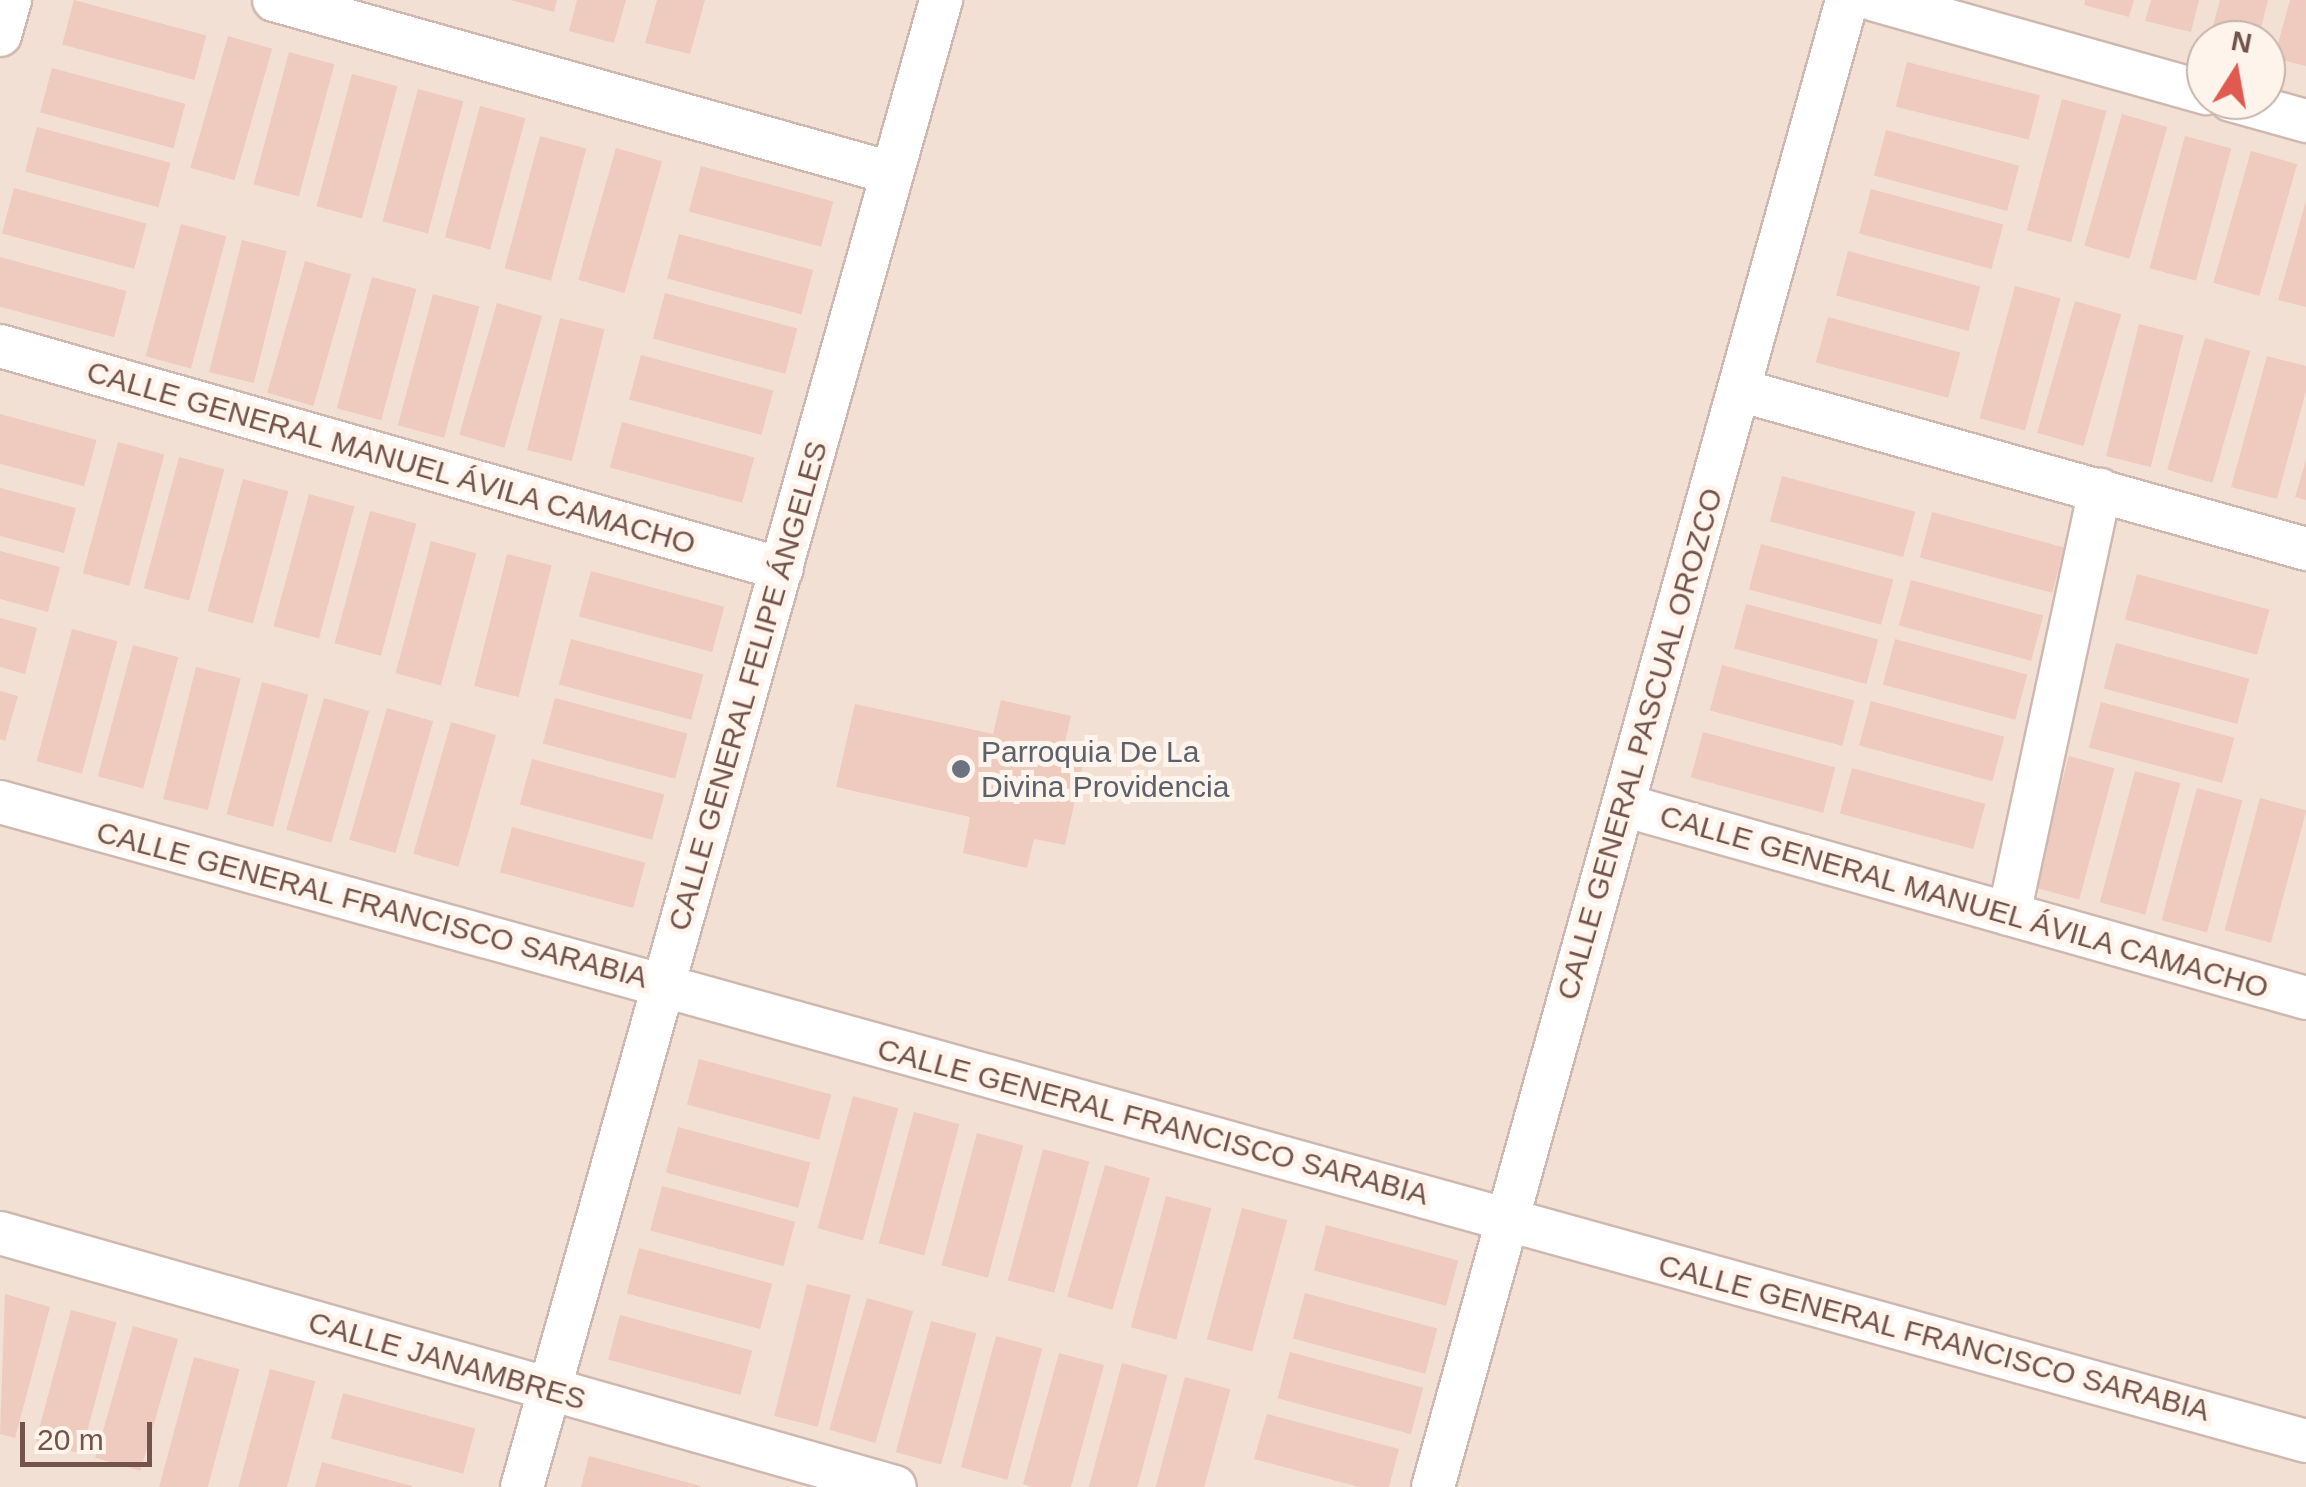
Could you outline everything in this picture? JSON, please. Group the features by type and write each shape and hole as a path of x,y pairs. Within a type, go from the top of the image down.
{"street":[{"path":"0,35 10,0"},
{"path":"274,0 890,174"},
{"name":"CALLE GENERAL FELIPE ÁNGELES","path":"522,1487 941,0"},
{"name":"CALLE GENERAL PASCUAL OROZCO","path":"1433,1487 1847,0"},
{"path":"1875,0 2186,87"},
{"name":"CALLE GENERAL MANUEL ÁVILA CAMACHO","path":"0,346 782,569"},
{"path":"1739,390 2306,548"},
{"path":"2009,914 2100,490"},
{"name":"CALLE GENERAL FRANCISCO SARABIA","path":"0,802 2306,1440"},
{"name":"CALLE GENERAL MANUEL ÁVILA CAMACHO","path":"1622,805 2306,998"},
{"name":"CALLE JANAMBRES","path":"0,1233 896,1487"}],"shaded area":[{"path":"0,0 2306,0 2306,1487 0,1487"}],"building":[{"path":"74,0 206,35 194,80 62,44"},
{"path":"511,0 557,0 554,12"},
{"path":"577,0 626,0 614,43 569,31"},
{"path":"657,0 705,0 690,54 645,43"},
{"path":"2085,0 2134,0 2129,17 2084,5"},
{"path":"2151,0 2199,0 2194,20 2186,20 2186,31 2145,21"},
{"path":"2220,0 2268,0 2263,20 2214,20"},
{"path":"2290,0 2306,0 2306,66 2286,61 2284,20"},
{"path":"228,36 272,49 234,180 190,168"},
{"path":"289,52 334,64 299,196 254,184"},
{"path":"1907,62 2040,95 2029,140 1896,107"},
{"path":"52,68 185,104 173,148 40,112"},
{"path":"352,74 397,86 362,218 317,206"},
{"path":"418,89 463,101 428,233 383,221"},
{"path":"2062,99 2106,111 2071,242 2027,230"},
{"path":"480,106 525,118 490,250 445,237"},
{"path":"2122,114 2167,127 2129,259 2084,246"},
{"path":"37,127 170,163 158,207 25,171"},
{"path":"1886,130 2019,166 2007,211 1874,175"},
{"path":"540,136 586,148 551,281 505,268"},
{"path":"2185,136 2231,148 2196,281 2150,268"},
{"path":"616,148 662,161 624,293 578,280"},
{"path":"2251,151 2297,164 2259,296 2213,283"},
{"path":"701,166 833,201 821,247 689,211"},
{"path":"14,188 146,223 134,269 2,233"},
{"path":"1871,189 2003,224 1991,269 1859,233"},
{"path":"2306,201 2306,307 2278,300"},
{"path":"181,224 226,236 191,368 146,356"},
{"path":"679,234 813,270 801,314 667,278"},
{"path":"242,240 287,251 254,383 209,372"},
{"path":"1848,251 1980,286 1968,331 1836,295"},
{"path":"0,257 127,291 114,337 0,307"},
{"path":"305,261 351,274 313,406 267,393"},
{"path":"372,277 416,289 381,420 337,408"},
{"path":"2015,286 2060,298 2025,430 1980,418"},
{"path":"665,293 797,328 785,374 653,338"},
{"path":"433,294 479,306 444,438 398,425"},
{"path":"2075,301 2121,314 2083,446 2037,433"},
{"path":"497,303 542,316 504,448 459,435"},
{"path":"1828,317 1960,352 1948,398 1816,362"},
{"path":"560,318 605,329 572,461 527,450"},
{"path":"2139,324 2184,335 2151,467 2106,456"},
{"path":"2205,338 2250,351 2212,483 2167,470"},
{"path":"641,355 773,390 761,435 629,399"},
{"path":"2267,356 2306,366 2306,391 2277,499 2231,487"},
{"path":"0,414 97,440 84,486 0,464"},
{"path":"622,422 754,457 742,503 610,467"},
{"path":"118,442 164,454 129,586 83,573"},
{"path":"179,457 224,469 189,601 144,588"},
{"path":"2306,460 2306,500 2295,497"},
{"path":"1782,476 1915,512 1903,557 1770,521"},
{"path":"243,479 288,491 253,623 208,611"},
{"path":"0,488 76,508 64,553 0,536"},
{"path":"309,494 354,506 319,638 274,626"},
{"path":"370,511 416,523 381,656 335,643"},
{"path":"1932,512 2064,547 2052,593 1920,557"},
{"path":"431,541 476,553 441,685 396,673"},
{"path":"1761,544 1893,579 1881,625 1749,589"},
{"path":"0,551 60,567 48,612 0,599"},
{"path":"507,554 552,565 519,697 474,686"},
{"path":"591,571 724,607 712,652 579,616"},
{"path":"2137,574 2269,609 2257,655 2125,619"},
{"path":"1911,580 2043,615 2031,661 1899,625"},
{"path":"1746,604 1878,639 1866,684 1734,648"},
{"path":"0,618 37,628 25,674 0,667"},
{"path":"72,629 117,641 82,773 37,761"},
{"path":"571,639 703,674 691,720 559,684"},
{"path":"1895,639 2027,674 2015,720 1883,684"},
{"path":"2116,643 2249,679 2237,724 2104,688"},
{"path":"133,645 178,657 143,789 98,776"},
{"path":"1722,665 1854,700 1842,746 1710,710"},
{"path":"196,667 241,678 208,810 163,799"},
{"path":"262,682 308,694 273,827 227,814"},
{"path":"0,691 18,696 5,741 0,739"},
{"path":"324,698 369,711 331,843 286,830"},
{"path":"555,698 687,733 675,779 543,743"},
{"name":"Parroquia De La Divina Providencia","path":"1001,700 1071,716 1064,746 1086,751 1065,845 1034,839 1027,868 963,853 970,817 836,787 855,704 993,734"},
{"path":"1871,701 2004,737 1992,781 1859,745"},
{"path":"2101,702 2234,738 2222,783 2089,747"},
{"path":"387,708 433,721 395,853 349,840"},
{"path":"451,722 496,735 458,867 413,854"},
{"path":"1703,732 1835,767 1823,813 1691,777"},
{"path":"2069,756 2114,768 2079,900 2034,887"},
{"path":"532,759 664,794 652,840 520,804"},
{"path":"1852,768 1985,804 1973,849 1840,813"},
{"path":"2135,771 2180,783 2145,915 2100,902"},
{"path":"2197,788 2242,800 2207,932 2162,920"},
{"path":"2260,798 2306,810 2271,943 2225,930"},
{"path":"512,827 645,863 633,908 500,872"},
{"path":"699,1059 831,1094 819,1140 687,1104"},
{"path":"853,1096 898,1108 863,1240 818,1228"},
{"path":"914,1112 959,1124 924,1256 879,1243"},
{"path":"678,1127 810,1162 798,1208 666,1172"},
{"path":"977,1133 1023,1145 988,1278 942,1265"},
{"path":"1043,1149 1089,1161 1054,1293 1008,1280"},
{"path":"1105,1165 1150,1178 1112,1310 1067,1297"},
{"path":"662,1186 795,1222 783,1266 650,1230"},
{"path":"1166,1196 1211,1208 1176,1340 1131,1327"},
{"path":"1242,1208 1287,1220 1252,1352 1207,1339"},
{"path":"1326,1225 1458,1260 1446,1306 1314,1270"},
{"path":"639,1248 772,1284 760,1329 627,1293"},
{"path":"807,1284 851,1295 818,1427 774,1416"},
{"path":"1305,1293 1437,1328 1425,1374 1293,1338"},
{"path":"5,1294 50,1307 15,1438 0,1434"},
{"path":"867,1298 913,1311 875,1443 829,1430"},
{"path":"71,1310 116,1322 81,1454 36,1441"},
{"path":"620,1315 752,1350 740,1395 608,1359"},
{"path":"931,1321 976,1333 941,1465 896,1452"},
{"path":"133,1326 178,1339 140,1471 95,1458"},
{"path":"996,1336 1042,1348 1007,1480 961,1467"},
{"path":"1290,1352 1423,1388 1411,1434 1278,1398"},
{"path":"1059,1353 1104,1365 1071,1487 1032,1487 1023,1484"},
{"path":"194,1357 239,1369 208,1487 159,1487"},
{"path":"1122,1363 1167,1375 1137,1487 1089,1487"},
{"path":"270,1369 315,1381 287,1487 238,1487"},
{"path":"1185,1377 1230,1389 1204,1487 1156,1487"},
{"path":"343,1393 475,1428 463,1474 331,1438"},
{"path":"1267,1414 1399,1449 1389,1487 1359,1487 1254,1459"},
{"path":"589,1456 701,1486 701,1487 581,1487"},
{"path":"322,1462 412,1486 412,1487 315,1487"}],"place":[{"name":"Parroquia De La Divina Providencia","path":"961,769"}]}
